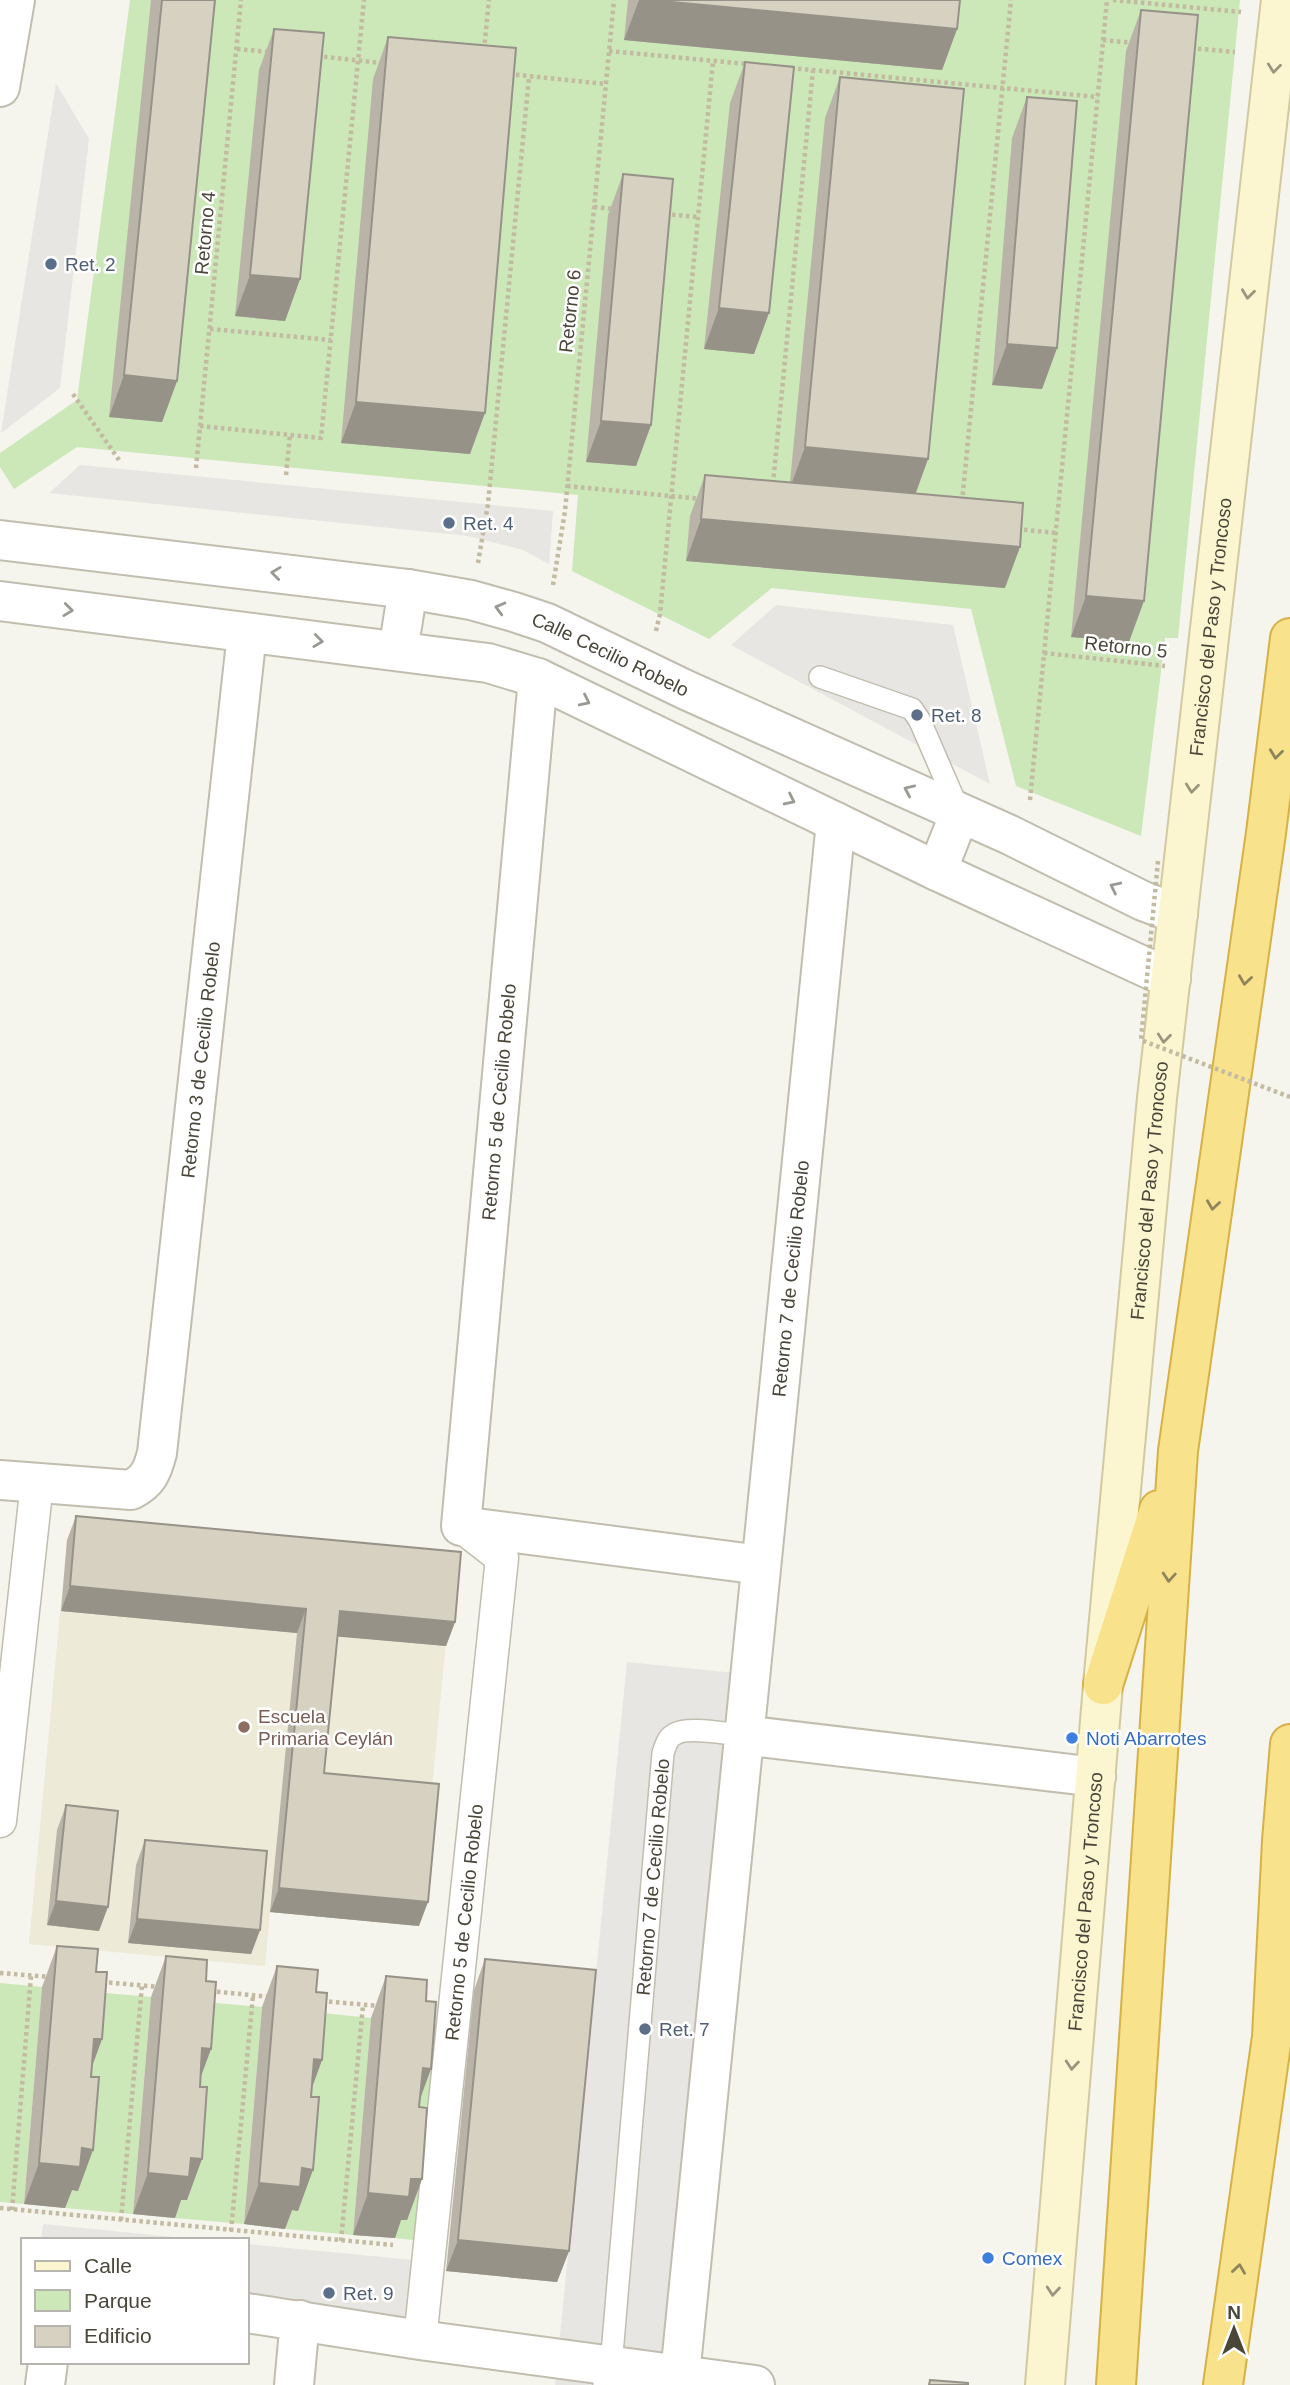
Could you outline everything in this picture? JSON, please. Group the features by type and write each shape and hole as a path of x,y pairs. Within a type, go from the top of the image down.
{"highway":[{"path":"1116,2385 1178,1451 1266,833 1290,638"},
{"path":"1103,1685 1178,1451"},
{"path":"1223,2385 1272,2036 1290,1744"},
{"path":"1272,2036 1290,1974"}],"main road":[{"name":"Francisco del Paso y Troncoso","path":"1045,2385 1103,1685 1156,1112 1280,9"}],"street":[{"path":"0,87 15,0"},
{"name":"Calle Cecilio Robelo","path":"0,540 408,589 471,600 514,612 547,624 960,813 1143,901 1178,914"},
{"path":"398,650 408,589"},
{"path":"0,601 398,650 488,663 538,678 937,871 1171,979"},
{"name":"Retorno 3 de Cecilio Robelo","path":"37,1483 131,1490 145,1483 153,1470 247,633"},
{"name":"Retorno 5 de Cecilio Robelo","path":"420,2340 502,1558 461,1526 538,678"},
{"path":"937,871 960,813"},
{"name":"Retorno 7 de Cecilio Robelo","path":"680,2380 836,822"},
{"path":"0,1480 37,1483 0,1821"},
{"path":"461,1526 761,1565"},
{"path":"743,1735 1096,1777"},
{"path":"248,2313 420,2340 607,2375 755,2385"},
{"path":"294,2385 300,2320"},
{"path":"45,2385 48,2364"}],"lane":[{"path":"820,677 912,709 917,714 960,813"},
{"name":"Retorno 7 de Cecilio Robelo","path":"607,2375 663,1753 667,1740 677,1732 690,1730 743,1735"}],"path":[{"name":"Retorno 4","path":"196,468 241,0"},
{"path":"200,426 321,438 364,0"},
{"path":"483,60 489,0"},
{"name":"Retorno 6","path":"547,624 567,486 614,0"},
{"path":"962,510 1011,0"},
{"path":"1024,843 1107,0"},
{"path":"1113,0 1239,12 1280,9"},
{"path":"1103,40 1143,44"},
{"path":"1182,47 1275,59"},
{"path":"237,49 277,53"},
{"path":"609,51 751,65"},
{"path":"304,55 386,63"},
{"path":"647,671 660,614 713,61"},
{"path":"788,68 1098,97"},
{"path":"772,493 813,71"},
{"path":"506,74 606,84"},
{"path":"471,600 488,504 529,76"},
{"path":"594,207 620,209"},
{"path":"659,213 698,217"},
{"path":"210,329 331,340"},
{"path":"72,394 119,460"},
{"path":"286,475 290,435"},
{"path":"567,486 709,500"},
{"path":"1015,529 1056,533"},
{"name":"Retorno 5","path":"1044,653 1205,669"},
{"path":"1158,861 1140,1040 1290,1097"},
{"path":"0,1973 56,1978"},
{"path":"12,2210 31,1976"},
{"path":"93,1981 170,1988"},
{"path":"121,2220 142,1985"},
{"path":"198,1990 280,1998"},
{"path":"231,2231 253,1995"},
{"path":"322,2001 389,2007"},
{"path":"341,2241 363,2005"},
{"path":"0,2208 429,2249"}],"shaded area":[{"name":"Ret. 2","path":"56,83 89,139 60,388 1,433"},
{"name":"Ret. 4","path":"80,465 553,511 549,564 523,550 468,536 49,493"},
{"name":"Ret. 8","path":"776,605 953,625 990,784 731,645"},
{"name":"Escuela Primaria Ceylán","path":"67,1540 452,1577 419,1926 270,1912 265,1966 29,1944"},
{"name":"Ret. 7","path":"627,1662 735,1673 664,2385 555,2385"},
{"path":"43,2224 184,2238 41,2238"},
{"name":"Ret. 9","path":"248,2244 414,2260 407,2342 248,2327"}],"green space":[{"path":"130,0 1240,0 1178,638 1165,638 1141,836 1016,786 971,609 772,588 709,639 572,571 578,495 77,447 14,489 0,467 0,453 77,400"},
{"path":"0,1983 42,1987 24,2204 0,2202"},
{"path":"83,1991 151,1997 133,2214 65,2208 67,2189 78,2190"},
{"path":"192,2001 262,2007 244,2224 175,2218 176,2199 187,2200"},
{"path":"303,2011 371,2018 353,2235 286,2229 287,2210 298,2210"},
{"path":"412,2021 445,2024 422,2241 395,2238 396,2220 407,2220"}],"building":[{"path":"162,0 215,0 177,381 124,375"},
{"path":"651,0 960,0 957,29"},
{"path":"1141,10 1198,15 1144,601 1086,596"},
{"path":"274,29 324,33 300,279 250,275"},
{"path":"388,37 516,48 485,413 356,402"},
{"path":"745,62 794,67 769,313 719,308"},
{"path":"840,77 964,89 928,459 805,447"},
{"path":"1027,97 1077,101 1057,348 1007,344"},
{"path":"623,174 673,179 651,425 601,421"},
{"path":"705,475 1023,503 1020,547 701,519"},
{"path":"76,1516 461,1552 455,1622 340,1611 324,1773 439,1784 428,1902 279,1888 306,1609 70,1586"},
{"path":"66,1805 118,1811 108,1907 56,1901"},
{"path":"145,1840 267,1851 260,1930 137,1919"},
{"path":"57,1946 98,1949 96,1972 107,1972 102,2039 94,2039 91,2077 99,2077 93,2150 82,2148 80,2167 39,2163"},
{"path":"166,1956 207,1960 206,1981 216,1982 211,2049 202,2048 200,2087 207,2087 202,2159 191,2158 189,2177 148,2173"},
{"path":"485,1959 596,1970 569,2251 458,2240"},
{"path":"277,1966 318,1970 316,1992 327,1993 322,2060 314,2059 311,2097 319,2097 313,2170 302,2168 300,2187 259,2183"},
{"path":"386,1976 427,1980 426,2001 436,2002 431,2069 423,2068 419,2107 427,2108 422,2179 411,2179 409,2197 368,2193"},
{"path":"930,2380 968,2383 968,2385 929,2385"}],"place":[{"name":"Ret. 2","path":"51,264"},
{"name":"Ret. 4","path":"449,523"},
{"name":"Ret. 8","path":"917,715"},
{"name":"Escuela Primaria Ceylán","path":"244,1727"},
{"name":"Noti Abarrotes","path":"1072,1738"},
{"name":"Ret. 7","path":"645,2029"},
{"name":"Comex","path":"988,2258"},
{"name":"Ret. 9","path":"329,2293"}]}
